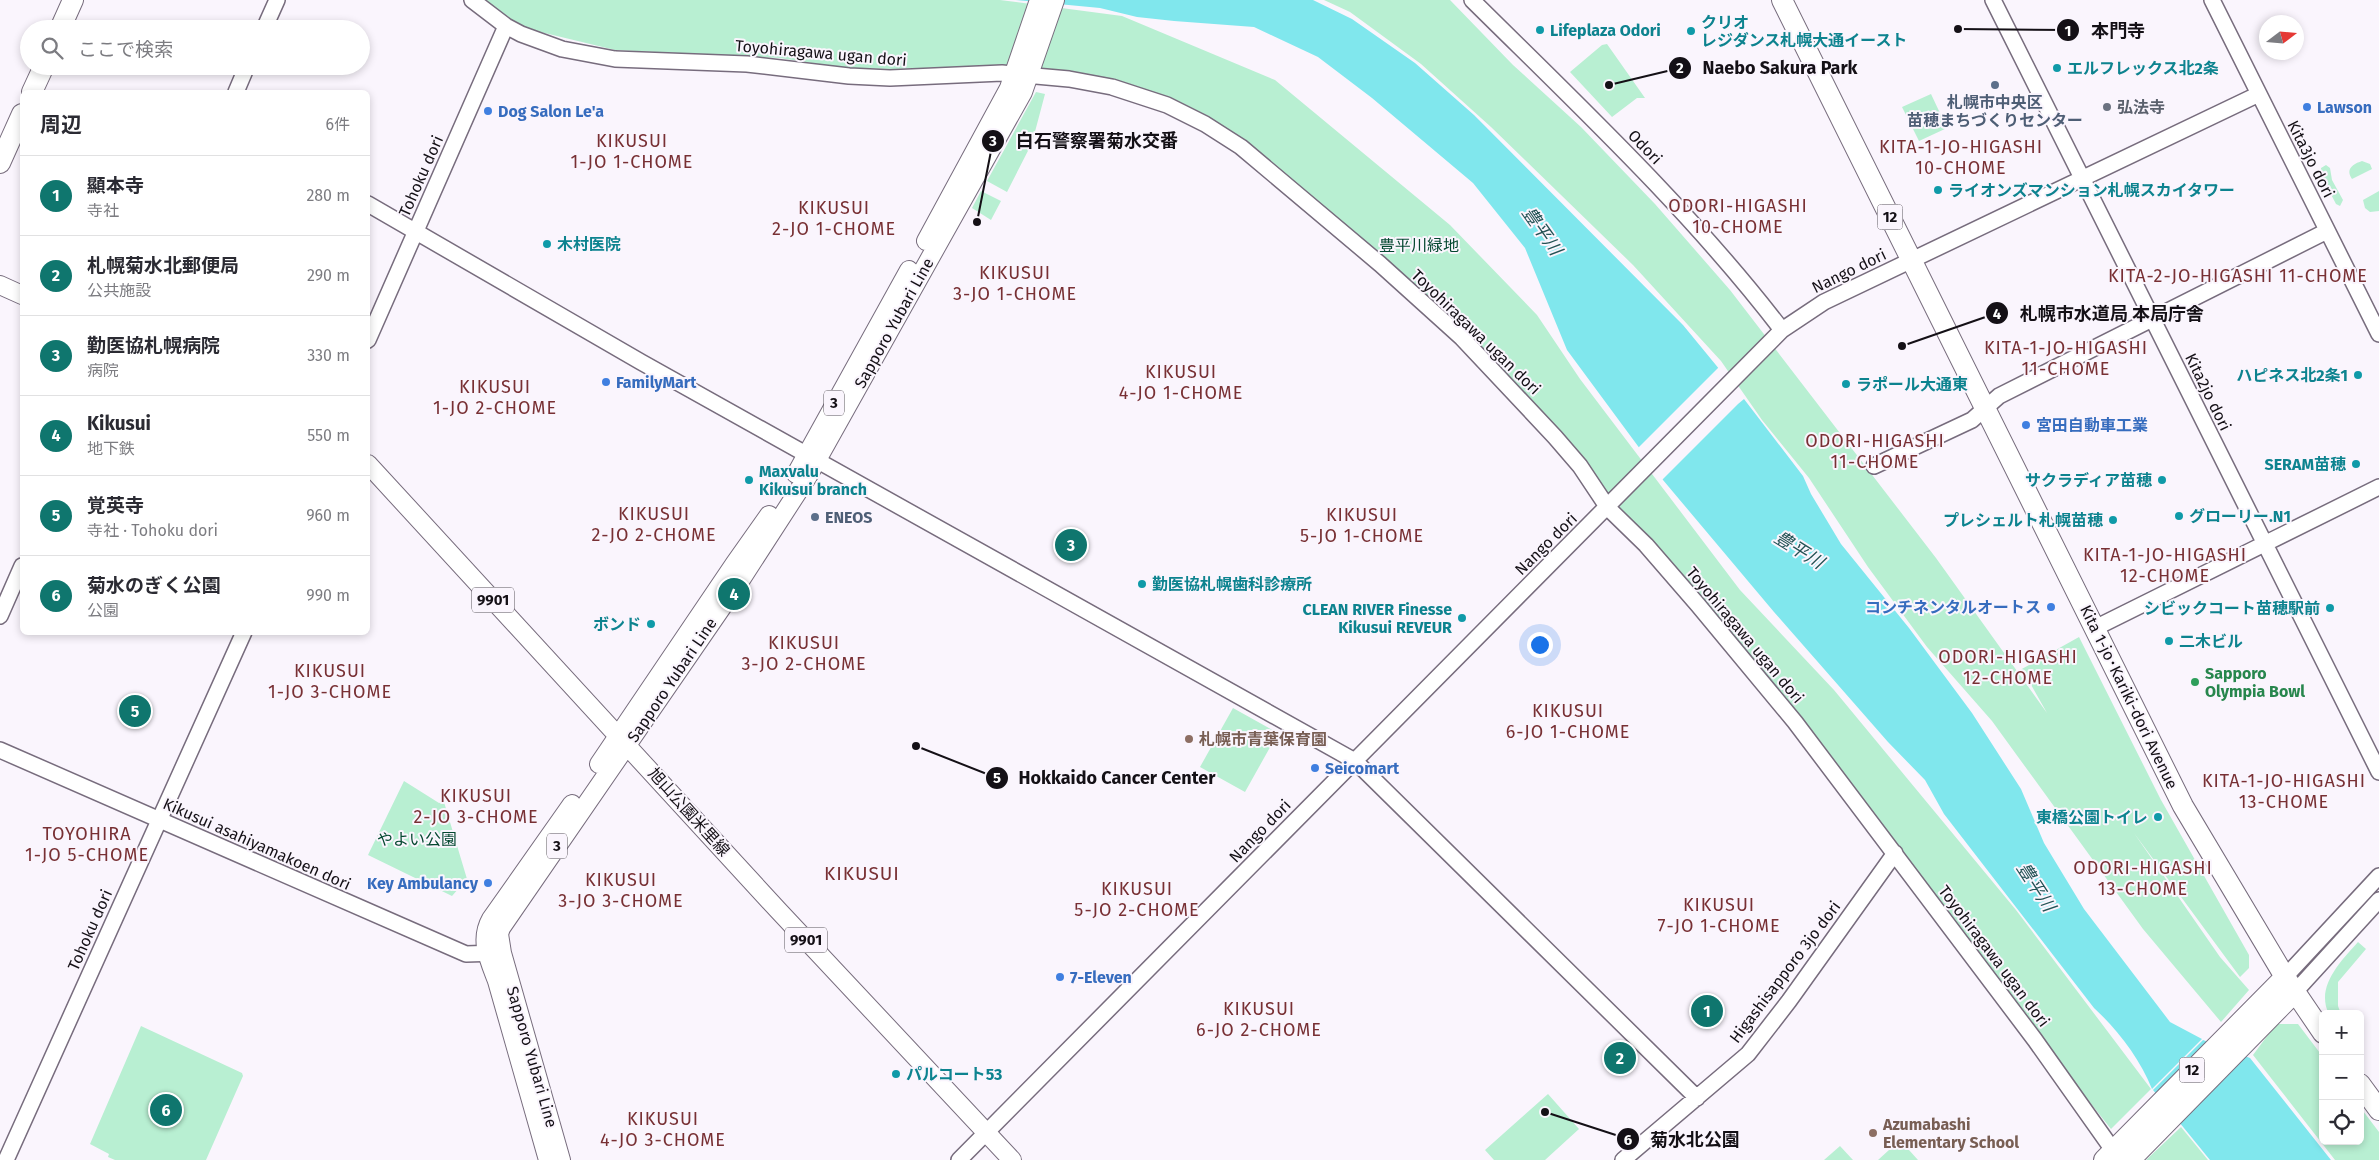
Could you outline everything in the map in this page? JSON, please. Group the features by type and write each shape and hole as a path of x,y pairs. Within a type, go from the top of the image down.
{"highway":[{"path":"64,20 73,0"},
{"name":"Kita 1-jo･Kariki-dori Avenue","path":"1782,0 2182,806 2290,985 2319,1027"},
{"path":"33,90 40,75"},
{"path":"0,164 20,119"},
{"name":"12","path":"2121,1154 2290,985"},
{"path":"2364,1089 2379,1110"}],"main road":[{"name":"Sapporo Yubari Line","path":"561,1160 495,953 485,938 486,928 623,740 735,563 812,457 1009,88 1022,75 1028,56 1039,0"},
{"name":"Sapporo Yubari Line","path":"1028,56 1055,0"},
{"path":"0,285 20,294"},
{"name":"旭山公園米里線","path":"370,466 777,909 1012,1160"},
{"name":"Sapporo Yubari Line","path":"495,953 497,981 548,1160"}],"street":[{"path":"268,20 277,0"},
{"name":"Toyohiragawa ugan dori","path":"472,0 506,26 521,34 562,49 615,59 747,64 848,76 890,78 1022,75 1069,79 1112,87 1153,100 1205,124 1241,147 1380,264 1462,338 1574,459 1800,728 2121,1154"},
{"name":"Odori","path":"1472,0 1662,189 1731,266 1782,330"},
{"name":"Kita2jo dori","path":"1993,0 2379,772"},
{"name":"Kita3jo dori","path":"2212,0 2379,334"},
{"name":"Tohoku dori","path":"370,336 506,26"},
{"path":"237,90 243,75"},
{"name":"Nango dori","path":"959,1160 1612,504 1782,330 1824,302 2259,94"},
{"path":"370,205 625,353 1355,761 1697,1098"},
{"path":"1874,466 1972,420 1999,396 2327,231"},
{"path":"2095,628 2379,487"},
{"path":"0,616 20,571"},
{"name":"Tohoku dori","path":"6,1160 243,635"},
{"name":"Kikusui asahiyamakoen dori","path":"0,750 466,954 495,953"},
{"name":"Higashisapporo 3jo dori","path":"1623,1160 1748,1054 1895,853"},
{"path":"2290,985 2379,876"},
{"path":"2290,985 2379,900"}],"green space":[{"name":"豊平川緑地","path":"484,0 1000,0 1122,16 1275,80 1450,225 1537,315 1580,379 1740,590 1834,690 2016,910 2151,1089 2111,1129 1530,399 1450,322 1233,134 1190,108 1137,89 995,66 893,69 843,68 780,58 615,50 528,29"},
{"path":"1324,0 1450,0 1513,65 1581,127 1655,204 1730,290 1936,558 2047,713 2030,683 2020,670 2079,637 2161,800 2249,955 2249,968 2240,977 2134,833 2220,957 2249,990 2221,1022 2143,929 1992,721 1927,647 1868,567 1809,478 1762,420 1721,361 1633,265 1491,127 1421,64 1350,12"},
{"path":"1607,44 1645,98 1637,98 1612,117 1570,72 1602,45"},
{"path":"1036,92 1045,94 1032,143 1007,192 987,181"},
{"path":"1931,94 1947,128 1919,141 1902,107"},
{"path":"2362,161 2370,164 2372,169 2352,179 2349,172 2351,167"},
{"path":"2326,165 2330,168 2332,180 2343,200 2340,206 2336,204 2321,175 2321,168"},
{"path":"981,191 1001,201 991,220 972,208"},
{"path":"2379,191 2379,211 2370,212 2365,208 2363,200"},
{"path":"1233,708 1278,733 1245,792 1200,767"},
{"name":"やよい公園","path":"404,781 439,803 444,802 467,879 452,896 368,855"},
{"path":"2358,942 2366,949 2338,982 2340,1010 2328,1010 2325,994 2328,984 2344,957"},
{"path":"2276,1024 2298,1024 2319,1052 2319,1140 2253,1055"},
{"path":"141,1026 242,1073 243,1076 206,1160 115,1160 108,1157 109,1154 90,1144"},
{"path":"1548,1094 1579,1129 1545,1160 1494,1160 1485,1150"},
{"path":"2364,1112 2379,1132 2379,1160 2335,1160 2323,1145 2364,1145"},
{"path":"2181,1127 2208,1160 2146,1160"},
{"path":"1900,1140 1918,1160 1878,1160"},
{"path":"1840,1146 1853,1160 1824,1160"}],"water":[{"name":"豊平川","path":"1016,0 1313,0 1352,19 1415,63 1474,115 1683,325 1743,398 1738,404 1744,399 1803,476 1811,494 1841,544 1909,628 1972,713 2021,789 2044,843 2084,909 2170,1022 2202,1039 2152,1089 2128,1046 2094,1008 1944,814 1925,780 1888,742 1774,612 1663,480 1567,350 1525,248 1473,183 1372,98 1318,57 1254,27 1137,17 1100,8"},
{"path":"2203,1040 2250,1058 2331,1160 2210,1160 2153,1090"}],"pier":[{"path":"1720,366 1745,397 1661,481 1637,449"}],"place":[{"name":"本門寺","path":"1958,29"},
{"name":"Lifeplaza Odori","path":"1540,30"},
{"name":"クリオ レジダンス札幌大通イースト","path":"1691,31"},
{"name":"エルフレックス北2条","path":"2057,68"},
{"name":"Naebo Sakura Park","path":"1609,85"},
{"name":"札幌市中央区 苗穂まちづくりセンター","path":"1995,85"},
{"name":"弘法寺","path":"2107,107"},
{"name":"Lawson","path":"2307,107"},
{"name":"Dog Salon Le'a","path":"488,111"},
{"name":"ライオンズマンション札幌スカイタワー","path":"1938,190"},
{"name":"白石警察署菊水交番","path":"977,222"},
{"name":"木村医院","path":"547,244"},
{"name":"札幌市水道局 本局庁舎","path":"1902,346"},
{"name":"ハピネス北2条1","path":"2358,375"},
{"name":"FamilyMart","path":"606,382"},
{"name":"ラポール大通東","path":"1846,384"},
{"name":"宮田自動車工業","path":"2026,425"},
{"name":"SERAM苗穂","path":"2356,464"},
{"name":"Maxvalu Kikusui branch","path":"749,480"},
{"name":"サクラディア苗穂","path":"2162,480"},
{"name":"グローリー.N1","path":"2179,516"},
{"name":"ENEOS","path":"815,517"},
{"name":"プレシェルト札幌苗穂","path":"2113,520"},
{"name":"勤医協札幌病院","path":"1071,545"},
{"name":"勤医協札幌歯科診療所","path":"1142,584"},
{"name":"Kikusui","path":"734,594"},
{"name":"コンチネンタルオートス","path":"2051,607"},
{"name":"シビックコート苗穂駅前","path":"2330,608"},
{"name":"CLEAN RIVER Finesse Kikusui REVEUR","path":"1462,618"},
{"name":"ボンド","path":"651,624"},
{"name":"二木ビル","path":"2169,641"},
{"name":"Sapporo Olympia Bowl","path":"2195,682"},
{"name":"覚英寺","path":"135,711"},
{"name":"札幌市青葉保育園","path":"1189,739"},
{"name":"Hokkaido Cancer Center","path":"916,746"},
{"name":"Seicomart","path":"1315,768"},
{"name":"東橋公園トイレ","path":"2158,817"},
{"name":"Key Ambulancy","path":"488,883"},
{"name":"7-Eleven","path":"1060,977"},
{"name":"顯本寺","path":"1707,1011"},
{"name":"札幌菊水北郵便局","path":"1620,1058"},
{"name":"パルコート53","path":"896,1074"},
{"name":"菊水のぎく公園","path":"166,1110"},
{"name":"菊水北公園","path":"1545,1112"},
{"name":"Azumabashi Elementary School","path":"1873,1133"}],"district":[{"name":"KIKUSUI 1-JO 1-CHOME","path":"632,151"},
{"name":"KITA-1-JO-HIGASHI 10-CHOME","path":"1961,157"},
{"name":"ODORI-HIGASHI 10-CHOME","path":"1738,216"},
{"name":"KIKUSUI 2-JO 1-CHOME","path":"834,218"},
{"name":"KITA-2-JO-HIGASHI 11-CHOME","path":"2238,276"},
{"name":"KIKUSUI 3-JO 1-CHOME","path":"1015,283"},
{"name":"KITA-1-JO-HIGASHI 11-CHOME","path":"2066,358"},
{"name":"KIKUSUI 4-JO 1-CHOME","path":"1181,382"},
{"name":"KIKUSUI 1-JO 2-CHOME","path":"495,397"},
{"name":"ODORI-HIGASHI 11-CHOME","path":"1875,451"},
{"name":"KIKUSUI 2-JO 2-CHOME","path":"654,524"},
{"name":"KIKUSUI 5-JO 1-CHOME","path":"1362,525"},
{"name":"KITA-1-JO-HIGASHI 12-CHOME","path":"2165,565"},
{"name":"KIKUSUI 3-JO 2-CHOME","path":"804,653"},
{"name":"ODORI-HIGASHI 12-CHOME","path":"2008,668"},
{"name":"KIKUSUI 1-JO 3-CHOME","path":"330,681"},
{"name":"KIKUSUI 6-JO 1-CHOME","path":"1568,721"},
{"name":"KITA-1-JO-HIGASHI 13-CHOME","path":"2284,791"},
{"name":"KIKUSUI 2-JO 3-CHOME","path":"476,806"},
{"name":"TOYOHIRA 1-JO 5-CHOME","path":"87,844"},
{"name":"KIKUSUI","path":"862,873"},
{"name":"ODORI-HIGASHI 13-CHOME","path":"2143,878"},
{"name":"KIKUSUI 3-JO 3-CHOME","path":"621,890"},
{"name":"KIKUSUI 5-JO 2-CHOME","path":"1137,900"},
{"name":"KIKUSUI 7-JO 1-CHOME","path":"1719,915"},
{"name":"KIKUSUI 6-JO 2-CHOME","path":"1259,1019"},
{"name":"KIKUSUI 4-JO 3-CHOME","path":"663,1129"}]}
